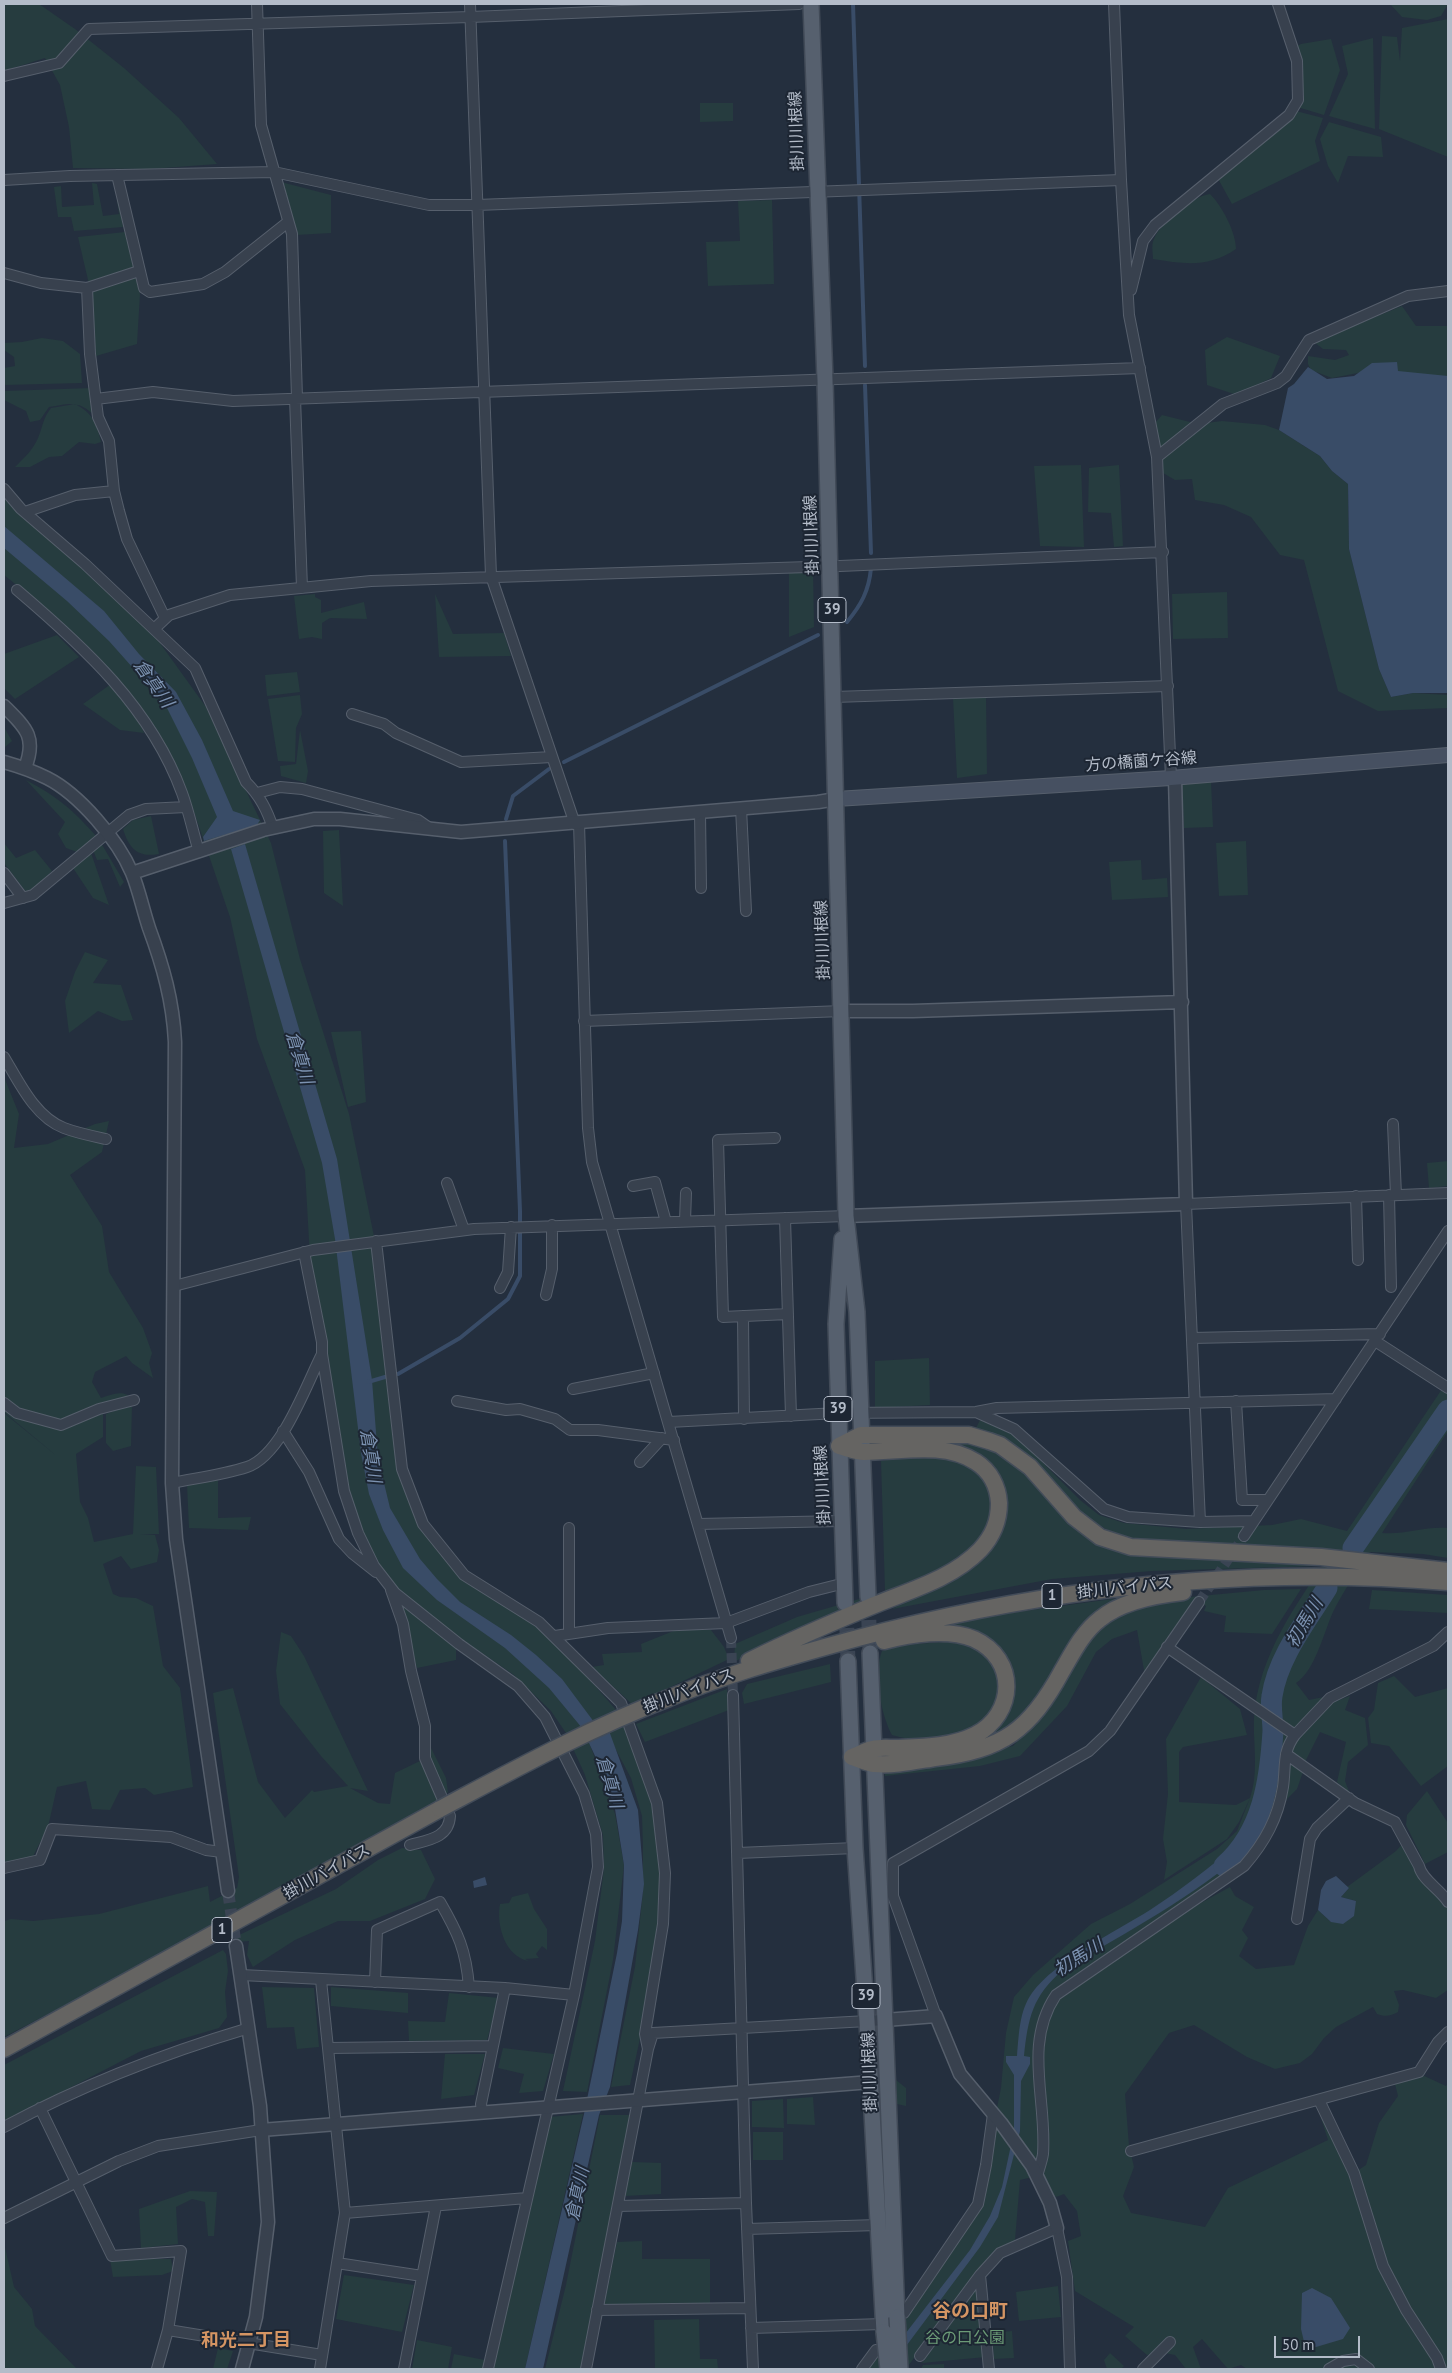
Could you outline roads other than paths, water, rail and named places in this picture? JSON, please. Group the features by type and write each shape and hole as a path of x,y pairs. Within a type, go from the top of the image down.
{"highway":[{"path":"839,1446 861,1435 969,1436 1000,1445 1030,1467 1074,1517 1100,1537 1131,1547 1321,1557 1448,1571"},
{"path":"716,1678 793,1639 945,1576 979,1551 994,1532 999,1515 998,1496 992,1477 976,1462 951,1451 924,1449 862,1452 839,1446"},
{"name":"掛川バイパス","path":"4,2050 440,1810 568,1742 626,1714 716,1678 898,1627 1027,1600 1122,1586 1264,1577 1321,1577 1448,1582"},
{"path":"874,1756 948,1757 995,1745 1022,1727 1045,1702 1081,1638 1100,1618 1127,1604 1163,1594 1321,1577"},
{"path":"716,1678 796,1664 894,1638 939,1633 974,1639 994,1653 1001,1662 1007,1682 1007,1694 1001,1713 975,1735 946,1745 852,1758"}],"main road":[{"name":"掛川川根線","path":"811,4 825,380 846,1216 857,1312 868,1597"},
{"name":"方の橋薗ケ谷線","path":"836,798 1173,778 1448,755"},
{"name":"掛川川根線","path":"845,1602 836,1324 846,1216"},
{"name":"掛川川根線","path":"870,1653 885,2020 892,2321 888,2369"},
{"name":"掛川川根線","path":"848,1661 856,1848 878,2226 900,2369"}],"street":[{"path":"257,4 261,125 292,234 302,588"},
{"path":"470,4 491,576 552,756 577,823 584,1021 592,1162 608,1223 669,1422 730,1638"},
{"path":"4,76 59,63 89,29 470,17 698,6 799,4"},
{"path":"1114,4 1128,300 1157,457 1163,552 1182,1002 1186,1204 1200,1522"},
{"path":"1128,300 1144,241 1155,224 1289,115 1298,100 1298,61 1278,4"},
{"path":"4,180 117,175 274,172 430,204 477,205 1121,180"},
{"path":"117,175 139,271 144,288 150,292 203,284 225,272 288,222"},
{"path":"4,274 41,284 87,288 139,271"},
{"path":"87,288 90,354 98,417 109,441 114,491 127,539 165,618"},
{"path":"1157,457 1223,404 1277,383 1286,376 1309,340 1408,296 1448,291"},
{"path":"96,398 153,392 233,401 484,390 1140,368"},
{"path":"4,489 25,512 196,668 246,782 257,793 267,811 268,829"},
{"path":"25,512 74,495 114,491"},
{"path":"154,629 169,615 230,595 371,581 830,566 1163,552"},
{"path":"18,590 76,641 127,696 168,762 203,850"},
{"path":"834,697 1168,686"},
{"path":"4,706 26,729 31,740 30,753 25,768"},
{"path":"352,714 384,724 396,733 461,762 552,756"},
{"path":"4,762 25,768 48,778 70,794 106,833 132,873 166,974 173,1010 174,1286 172,1484 176,1539 228,1891"},
{"path":"257,793 280,787 302,790 418,820 433,831"},
{"path":"132,873 268,829 314,819 340,819 433,831 461,832 818,802 836,798"},
{"path":"4,903 33,895 128,815 146,809 186,807"},
{"path":"741,808 746,911"},
{"path":"700,812 701,888"},
{"path":"4,873 23,898"},
{"path":"584,1021 842,1011 922,1011 1182,1002"},
{"path":"4,1057 28,1098 42,1112 62,1128 106,1139"},
{"path":"1391,1287 1394,1124"},
{"path":"774,1138 718,1140 723,1317 788,1314"},
{"path":"633,1186 654,1182 666,1222"},
{"path":"447,1184 464,1230"},
{"path":"685,1221 686,1193"},
{"path":"174,1286 308,1251 464,1230 552,1225 721,1221 1448,1193"},
{"path":"1356,1196 1358,1260"},
{"path":"785,1218 791,1416"},
{"path":"546,1295 552,1269 552,1225"},
{"path":"500,1288 508,1272 511,1227"},
{"path":"1244,1536 1448,1231"},
{"path":"374,1242 402,1469 423,1524 464,1575 539,1622 622,1702 657,1803 665,1873 663,1924 645,2034 648,2049"},
{"path":"308,1251 344,1491 358,1533 374,1566 395,1593 459,1644 518,1686 545,1717 584,1794 596,1834 598,1867 556,2105 527,2198 488,2369"},
{"path":"743,1316 744,1419"},
{"path":"1192,1338 1378,1337 1447,1387"},
{"path":"172,1484 248,1466 262,1458 283,1431 322,1354"},
{"path":"573,1389 654,1373"},
{"path":"669,1422 838,1412 976,1412 997,1408 1336,1399"},
{"path":"4,1403 17,1413 61,1425 98,1409 134,1400"},
{"path":"457,1401 506,1410 520,1409 555,1420 570,1430 598,1430 674,1440"},
{"path":"1236,1401 1242,1500 1267,1500"},
{"path":"976,1412 1014,1429 1104,1509 1128,1517 1200,1522 1254,1521"},
{"path":"283,1431 309,1472 339,1539 352,1553 383,1577"},
{"path":"640,1462 662,1438"},
{"path":"698,1524 842,1521"},
{"path":"568,1528 568,1634"},
{"path":"555,1636 608,1628 726,1623 809,1592 845,1583"},
{"path":"390,1587 403,1624 411,1671 425,1726 425,1758 450,1816 450,1826 443,1835 410,1845"},
{"path":"1070,2369 1067,2277 1050,2203 1035,2171 997,2118 960,2074 947,2048 893,1896 893,1863 1089,1751 1110,1731 1199,1602"},
{"path":"1035,2171 1042,2154 1038,2056 1040,2030 1046,2010 1056,1995 1244,1866 1263,1842 1276,1815 1283,1786 1287,1746 1292,1732 1330,1698 1433,1646 1448,1632"},
{"path":"1167,1647 1248,1704 1292,1732"},
{"path":"733,1695 752,2369"},
{"path":"1286,1754 1349,1798 1395,1822 1419,1866 1420,1873 1442,1892 1448,1902"},
{"path":"1297,1918 1310,1839 1317,1828 1349,1798"},
{"path":"4,1868 40,1860 52,1829 172,1837 206,1850 222,1852"},
{"path":"738,1853 856,1848"},
{"path":"375,1982 377,1930 440,1902 458,1933 466,1958 469,1987"},
{"path":"236,1946 260,2106 268,2222 256,2317 242,2369"},
{"path":"241,1975 505,1988 574,1995"},
{"path":"320,2369 345,2213 321,1980"},
{"path":"482,2113 481,2104 505,1988"},
{"path":"586,2369 618,2206 633,2099 653,2033 936,2016"},
{"path":"4,2127 40,2108 174,2051 249,2028"},
{"path":"1131,2152 1419,2072 1438,2042 1448,2032"},
{"path":"328,2048 493,2046"},
{"path":"4,2218 119,2161 158,2146 261,2130 337,2123 482,2113 556,2105 745,2090 870,2082"},
{"path":"1319,2100 1354,2173 1383,2266 1406,2310 1437,2358 1441,2369"},
{"path":"40,2108 112,2256 181,2251 168,2330 157,2369"},
{"path":"751,2328 892,2321 978,2204 997,2118"},
{"path":"345,2213 527,2198"},
{"path":"618,2206 746,2202"},
{"path":"404,2369 436,2206"},
{"path":"747,2229 878,2226"},
{"path":"920,2356 980,2275 1000,2253 1057,2228"},
{"path":"337,2263 422,2276"},
{"path":"980,2275 989,2369"},
{"path":"597,2310 750,2308"},
{"path":"168,2330 322,2355"},
{"path":"1142,2369 1170,2342"},
{"path":"862,2369 876,2350"},
{"path":"1329,2369 1343,2362 1356,2359 1369,2369"}],"water":[{"path":"1397,362 1398,371 1448,376 1448,693 1413,693 1391,697 1379,669 1349,549 1348,484 1332,471 1320,456 1279,430 1288,388 1294,384 1308,367 1327,379 1354,376 1372,363"},
{"name":"倉真川","path":"4,526 104,611 139,654 176,692 202,740 233,811 260,820 257,825 204,841 203,837 217,817 192,758 165,704 109,641 67,601 4,548"},
{"name":"倉真川","path":"245,844 337,1159 372,1380 378,1458 390,1508 420,1559 460,1602 511,1635 536,1655 562,1679 594,1722 604,1717 638,1810 644,1884 638,1930 610,2087 599,2115 543,2369 525,2369 584,2114 622,1921 624,1865 615,1809 602,1771 582,1728 549,1688 505,1648 437,1600 403,1568 383,1530 369,1494 361,1453 335,1239 322,1163 231,849"},
{"path":"1239,1843 1249,1847 1206,1882 1159,1913 1063,1970 1044,1989 1033,2009 1027,2031 1024,2056 1030,2057 1030,2064 1021,2081 1020,2131 998,2217 980,2247 889,2369 878,2369 970,2250 990,2216 1002,2187 1014,2131 1014,2075 1006,2062 1006,2056 1017,2056 1022,2015 1032,1993 1042,1981 1070,1958 1162,1902"},
{"path":"1336,1876 1349,1888 1341,1897 1356,1901 1354,1916 1343,1924 1331,1922 1318,1910 1321,1890 1326,1881"},
{"path":"485,1877 487,1885 474,1888 473,1881"},
{"path":"1312,2288 1331,2298 1350,2328 1343,2339 1306,2350 1301,2329 1302,2293"}],"waterway":[{"path":"853,4 865,366"},
{"path":"865,385 871,553"},
{"path":"847,622 864,597 871,568"},
{"path":"564,762 818,635"},
{"path":"506,819 513,796 549,769"},
{"path":"398,1374 460,1338 508,1299 520,1276 520,1211 505,841"},
{"path":"368,1382 385,1377"},
{"name":"初馬川","path":"1353,1548 1448,1410"},
{"name":"初馬川","path":"1224,1866 1248,1837 1262,1804 1272,1749 1272,1696 1280,1667 1294,1640 1327,1588"}],"tunnel":[{"path":"1199,1602 1244,1536"},
{"path":"868,1597 870,1653"},
{"path":"846,1605 848,1661"},
{"path":"731,1638 733,1695"},
{"path":"228,1891 236,1946"}],"district":[{"name":"谷の口町","path":"970,2312"},
{"name":"和光二丁目","path":"246,2341"}],"park label":[{"name":"谷の口公園","path":"965,2338"}]}
